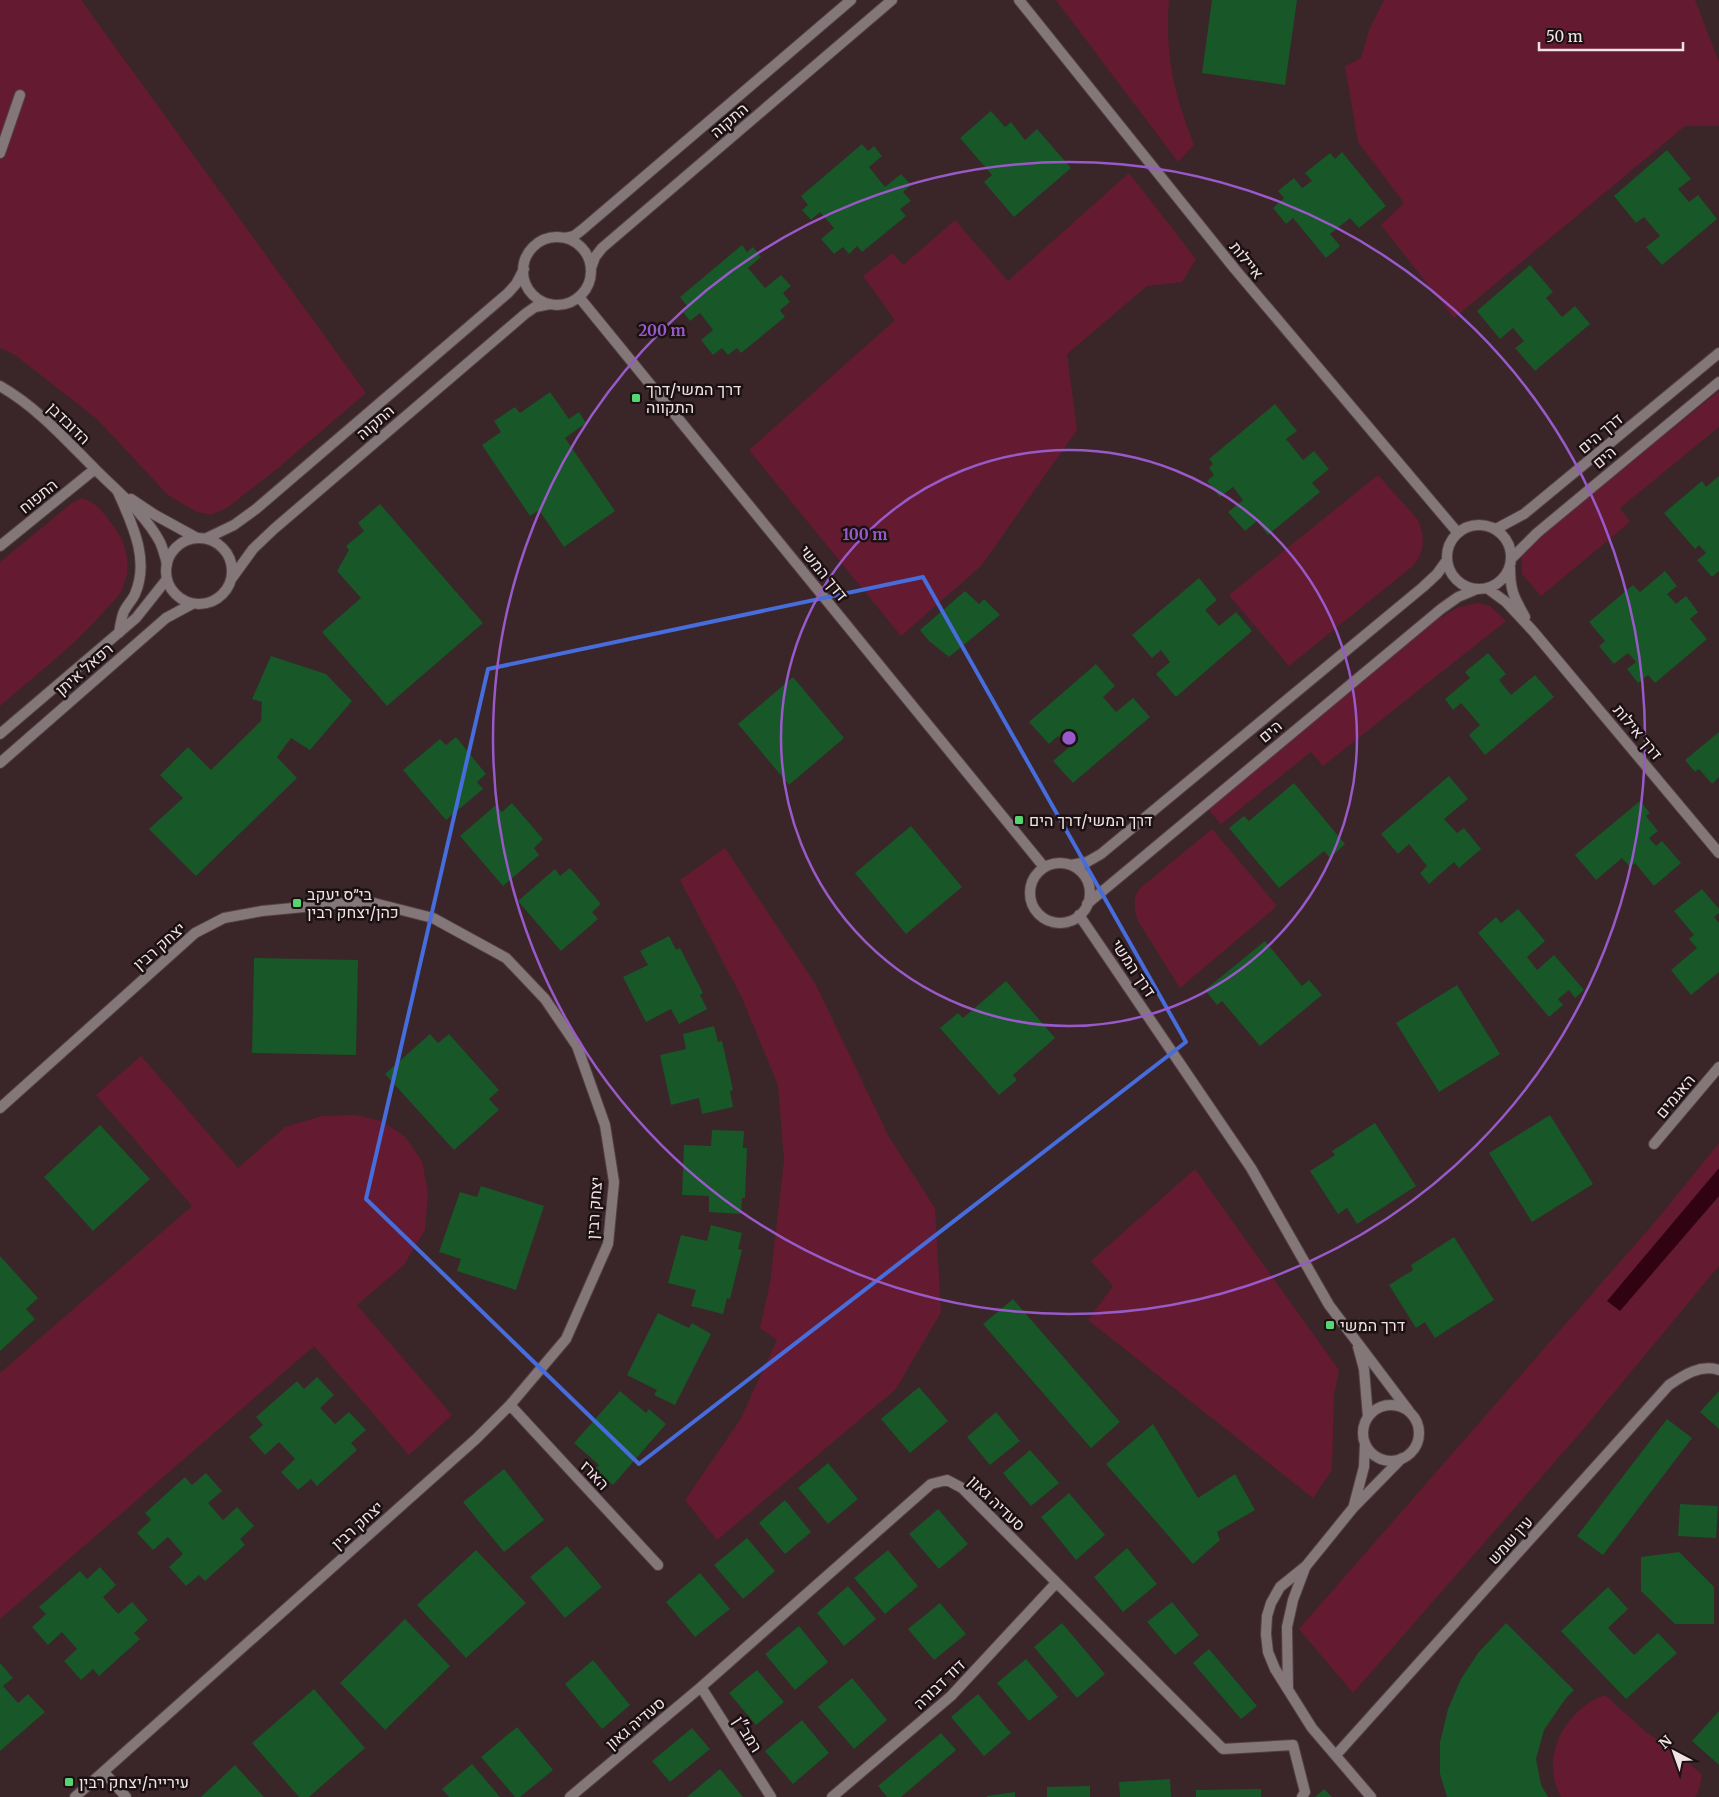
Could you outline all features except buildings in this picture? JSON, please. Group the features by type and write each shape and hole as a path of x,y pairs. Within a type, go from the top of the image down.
{"street":[{"name":"התקוה","path":"565,238 574,236 583,229 851,0"},
{"name":"התקוה","path":"591,268 595,257 602,248 892,0"},
{"name":"איילות","path":"1019,0 1234,268 1458,533"},
{"path":"0,153 20,95"},
{"path":"549,238 565,238 575,242 589,258 591,268 589,283 580,296 565,304 550,304 535,297 528,289 524,279 526,258 535,245 549,238"},
{"name":"התקוה","path":"202,538 234,525 256,509 508,293 516,284 524,269"},
{"name":"דדך המשי","path":"580,296 1044,867"},
{"name":"התקוה","path":"232,578 253,549 296,510 526,314 535,307 550,304"},
{"name":"דרך הים","path":"1496,529 1524,514 1719,353"},
{"name":"הים","path":"1511,562 1536,533 1719,382"},
{"name":"הדובדבן","path":"0,386 38,413 116,490 146,522 159,540 167,564"},
{"name":"התפוח","path":"0,546 95,469"},
{"path":"116,490 136,533 140,552 140,571 135,593 123,613 119,633"},
{"name":"הדובדבן","path":"116,490 155,515 202,538"},
{"path":"1476,525 1486,526 1496,529 1507,540 1510,550 1510,583 1513,595 1533,630 1506,602 1482,589 1467,587 1458,582 1452,574 1447,560 1449,546 1458,533 1467,527 1476,525"},
{"path":"202,538 221,545 228,553 232,563 232,578 225,592 217,599 207,604 192,604 182,600 174,593 167,579 167,564 171,554 178,546 187,540 202,538"},
{"name":"הים","path":"1071,865 1087,862 1100,854 1423,587 1437,574 1447,560"},
{"path":"1482,589 1500,582 1507,573 1511,562"},
{"name":"רפאל איתן","path":"0,734 136,618 167,579"},
{"name":"הים","path":"1087,904 1441,609 1458,597 1482,589"},
{"name":"רפאל איתן","path":"0,763 166,618 192,604"},
{"name":"דרך אילות","path":"1533,630 1719,853"},
{"path":"1057,863 1071,865 1082,873 1087,881 1090,890 1087,904 1080,915 1067,922 1053,922 1041,916 1034,908 1031,900 1031,886 1034,878 1044,867 1057,863"},
{"name":"יצחק רבין","path":"0,1108 195,933 224,918 262,911 366,901 433,918 506,958 545,999 577,1046 605,1125 614,1182 608,1244 566,1338 510,1406 476,1439 75,1797"},
{"name":"דרך המשי","path":"1080,915 1251,1168 1329,1305 1409,1411"},
{"name":"האגמים","path":"1654,1144 1719,1067"},
{"name":"דרך המשי","path":"1356,1341 1364,1369 1368,1417"},
{"name":"עין שמש","path":"1336,1755 1669,1385 1689,1372 1712,1368 1719,1370"},
{"name":"הארז","path":"510,1406 658,1565"},
{"path":"1371,1797 1312,1728 1275,1669 1268,1652 1267,1616 1271,1602 1280,1587 1306,1566 1353,1508 1416,1446 1419,1437 1419,1427 1415,1418 1401,1406 1383,1406 1375,1410 1368,1417 1364,1425 1363,1434 1365,1442 1376,1456 1385,1460 1402,1458"},
{"path":"1353,1508 1362,1476 1365,1442"},
{"name":"סעדיה גאון","path":"570,1797 701,1687 931,1484 947,1480 962,1488 1223,1749 1293,1745 1305,1792 1302,1797"},
{"path":"1288,1689 1287,1627 1293,1600 1306,1566"},
{"name":"דוד דבורה","path":"832,1797 951,1696 1056,1583"},
{"name":"רמב\"ן","path":"701,1687 770,1797"},
{"path":"104,1772 126,1797"}],"highlighted area":[{"path":"923,577 1186,1042 639,1464 366,1199 488,669"}],"shaded area":[{"path":"0,0 81,0 366,393 278,468 228,507 211,515 197,512 168,495 97,419 15,355 0,348"},
{"path":"1056,0 1169,0 1168,39 1172,74 1194,145 1178,162"},
{"path":"1384,0 1695,0 1719,62 1719,126 1685,126 1454,318 1381,225 1404,203 1358,142 1345,66 1361,58 1369,30"},
{"path":"1129,173 1196,259 1182,282 1147,286 1067,354 1077,430 981,566 901,636 749,450 895,320 863,276 893,253 903,265 955,220 1008,281"},
{"path":"1719,391 1719,427 1620,508 1630,522 1541,596 1522,574 1521,552"},
{"path":"1378,475 1418,520 1423,543 1418,560 1289,666 1229,595"},
{"path":"82,498 93,503 101,510 120,535 127,560 124,585 115,600 81,636 0,706 0,562 72,503"},
{"path":"1478,603 1490,606 1506,621 1323,766 1311,752 1221,824 1207,808 1438,619 1459,607"},
{"path":"1212,829 1277,906 1180,988 1138,921 1135,898 1138,890"},
{"path":"725,848 816,985 889,1137 935,1208 941,1312 896,1389 717,1540 685,1500 740,1420 777,1340 760,1328 770,1283 784,1160 778,1085 742,998 680,880"},
{"path":"141,1056 238,1168 285,1127 322,1116 355,1115 382,1121 405,1137 422,1161 428,1193 425,1230 404,1265 357,1305 452,1415 409,1455 314,1346 0,1619 0,1373 192,1206 96,1095"},
{"path":"1719,1143 1719,1266 1581,1432 1353,1693 1299,1629 1660,1216"},
{"path":"1719,1168 1719,1196 1620,1311 1607,1301"},
{"path":"1195,1169 1339,1370 1334,1395 1332,1470 1313,1498 1088,1320 1113,1286 1091,1261"},
{"path":"1605,1695 1646,1732 1677,1752 1702,1775 1698,1793 1695,1797 1561,1797 1555,1782 1553,1767 1555,1751 1560,1737 1578,1711"}],"place":[{"name":"דרך המשי/דרך התקווה","path":"636,398"},
{"name":"דרך המשי/דרך הים","path":"1019,820"},
{"name":"בי״ס יעקב כהן/יצחק רבין","path":"297,903"},
{"name":"דרך המשי","path":"1330,1325"},
{"name":"עירייה/יצחק רבין","path":"69,1782"}]}
